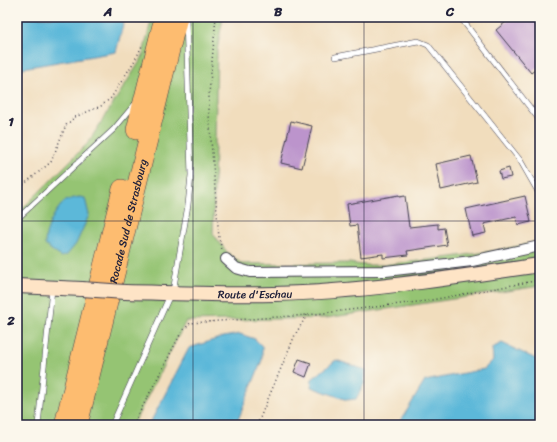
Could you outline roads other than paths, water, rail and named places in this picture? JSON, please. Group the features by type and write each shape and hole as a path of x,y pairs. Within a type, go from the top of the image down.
{"highway":[{"name":"Rocade Sud de Strasbourg","path":"64,425 164,17"},
{"name":"Rocade Sud de Strasbourg","path":"78,425 178,17"}],"main road":[{"name":"Route d'Eschau","path":"492,272 540,257"},
{"name":"Route d'Eschau","path":"17,286 125,292 274,294 411,284 540,265"}],"street":[{"name":"Route d'Eschau","path":"226,259 236,268 250,272 362,272 472,261 540,246"}],"lane":[{"path":"112,425 174,286 188,206 191,175 186,17"},
{"path":"460,17 540,118"},
{"path":"335,57 418,41 428,45 520,160 540,195"},
{"path":"17,219 114,129 132,108 140,95 152,68"},
{"path":"38,425 52,288"}],"water":[{"path":"17,17 125,17 116,52 17,69"},
{"path":"79,197 85,198 89,215 76,244 67,255 61,257 45,245 46,234 53,216 60,206 69,199"},
{"path":"240,334 255,339 262,346 262,360 236,425 149,425 189,348 223,337"},
{"path":"502,343 536,359 540,359 540,425 398,425 425,381 484,369 493,360 492,348"},
{"path":"336,360 366,370 364,384 356,399 347,400 311,387 312,379"}]}
